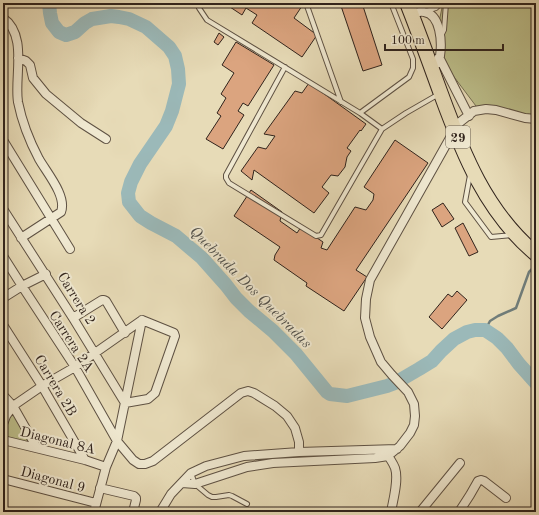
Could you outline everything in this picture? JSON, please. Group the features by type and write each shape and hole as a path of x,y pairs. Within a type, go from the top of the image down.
{"highway":[{"name":"29","path":"414,9 432,70 471,167 489,200 515,235 536,254"}],"street":[{"path":"414,9 430,14 435,19 438,27 440,39 439,57 432,70"},
{"path":"3,18 12,26 16,35 18,50 17,87 21,114 33,147 60,196 62,207 61,212 21,238"},
{"path":"439,57 469,116"},
{"path":"18,58 26,61 30,65 33,78 51,98 81,124 106,139"},
{"path":"182,483 196,484 247,467 273,463 375,458 398,449 403,444 414,425 414,404 408,392 381,362 370,337 365,318 366,299 370,280 460,122 474,111 486,109 536,119"},
{"path":"3,140 70,249"},
{"name":"Carrera 2","path":"3,210 46,274 125,403"},
{"name":"Carrera 2A","path":"3,256 75,367 117,441 133,460 139,464 145,464 153,461 241,392 248,391 261,397 287,416 295,428 299,442 299,452"},
{"path":"3,298 22,286 46,274"},
{"path":"73,318 104,300 125,333"},
{"path":"3,424 6,416 13,406 42,386 75,367 142,320"},
{"path":"94,512 106,466 117,441 142,320"},
{"path":"125,403 148,399 155,394 175,336 174,333 142,320"},
{"name":"Carrera 2B","path":"3,325 42,386 85,460"},
{"path":"3,396 13,406 37,448"},
{"name":"Diagonal 8A","path":"3,440 106,466"},
{"path":"160,512 171,494 191,473 206,466 244,456 299,452 386,453"},
{"path":"386,453 395,468 396,474 391,512"},
{"path":"420,512 460,463"},
{"name":"Diagonal 9","path":"3,479 96,503"},
{"path":"459,512 478,481 481,480 506,498"},
{"path":"100,488 134,496 136,498 133,512"}],"lane":[{"path":"197,3 207,20 360,113 382,129"},
{"path":"306,3 341,102"},
{"path":"360,113 409,77 413,68 413,59 391,3"},
{"path":"414,9 436,8 441,3"},
{"path":"440,39 444,30 446,3"},
{"path":"285,67 226,175 226,178 230,183 316,236 321,234 382,129 441,93"},
{"path":"471,167 465,202 490,236 515,235"},
{"path":"191,473 196,484 208,495 212,497 229,495 247,504"}],"green space":[{"path":"443,3 536,3 536,118 479,110 439,57 438,27"},
{"path":"13,406 37,448 3,440 3,424"}],"building":[{"path":"224,3 304,3 294,18 317,35 302,57 252,23 257,15 246,8 242,15"},
{"path":"340,3 362,3 382,65 363,71"},
{"path":"219,33 224,37 218,45 214,42"},
{"path":"236,42 274,65 248,106 243,103 238,111 244,115 223,149 206,139 221,116 217,113 226,98 221,94 234,73 222,65"},
{"path":"309,83 366,124 347,148 351,151 347,157 345,167 338,176 331,175 322,187 329,193 314,213 254,170 252,180 241,171 258,147 266,149 275,136 264,134 295,91 302,93"},
{"path":"395,140 428,163 356,270 367,277 344,311 306,286 307,283 274,260 280,247 234,216 251,190 282,212 280,221 297,233 301,227 323,242 321,248 327,250 355,207 366,210 373,200 374,194 364,187"},
{"path":"443,203 454,219 442,227 432,210"},
{"path":"463,223 478,252 469,256 455,228"},
{"path":"457,291 467,300 442,329 429,317 448,294 452,297"}],"waterway":[{"name":"Quebrada Dos Quebradas","path":"49,3 52,23 59,32 66,35 75,32 92,19 111,16 129,19 146,27 169,47 175,56 179,84 172,111 166,126 140,164 131,182 128,193 129,202 140,216 176,236 202,258 236,298 296,354 327,392 330,394 347,396 395,383 432,361 454,339 467,332 475,330 485,330 497,338 536,383"},
{"path":"485,330 490,321 516,308 529,272 536,265"}]}
